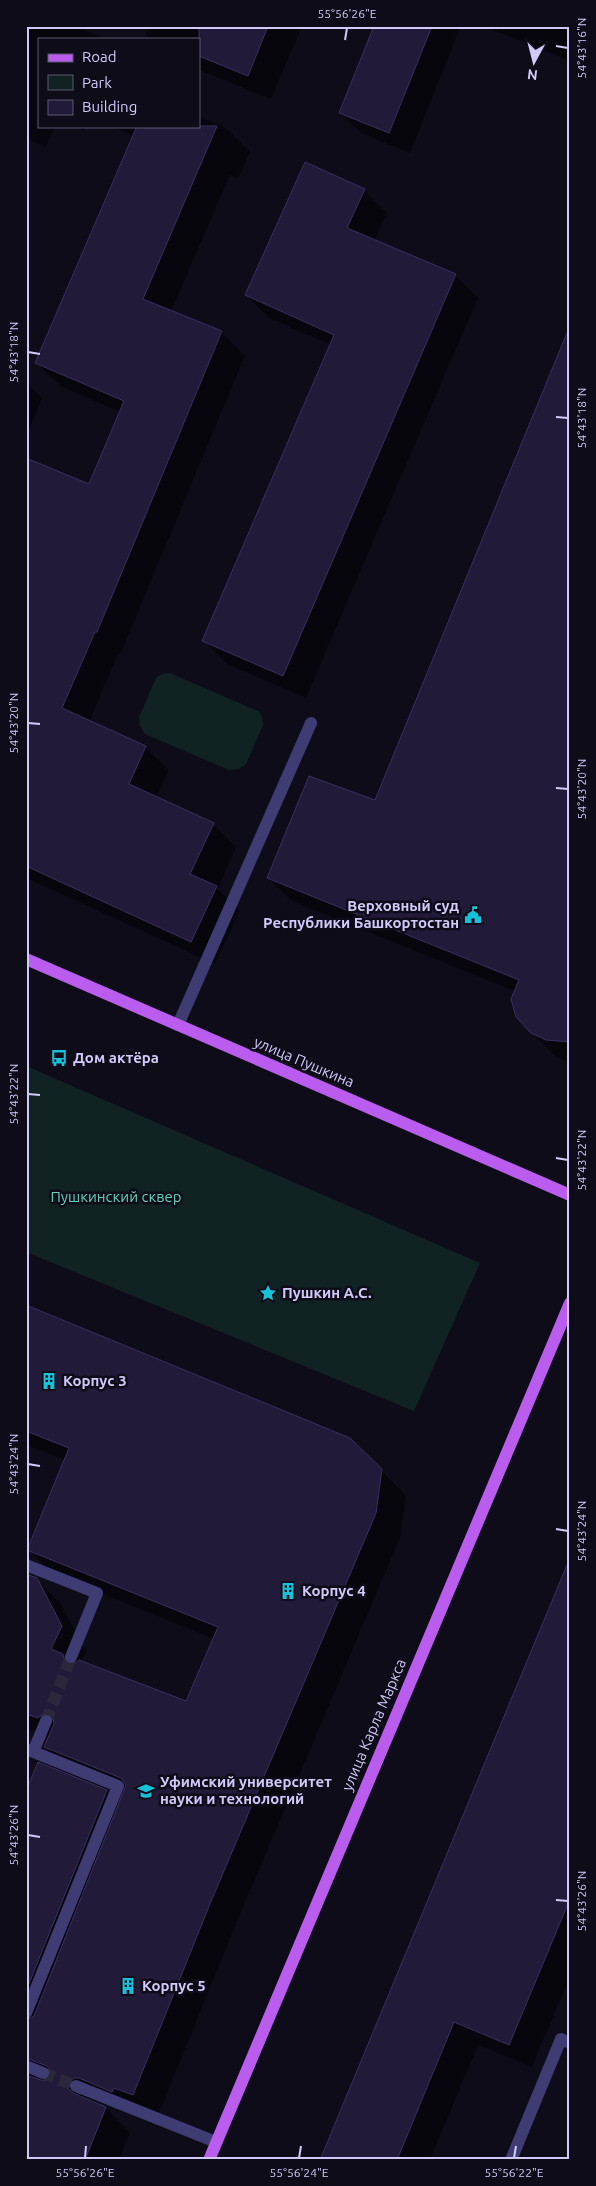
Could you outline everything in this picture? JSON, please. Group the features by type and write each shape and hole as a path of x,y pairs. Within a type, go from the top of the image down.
{"main road":[{"name":"улица Пушкина","path":"26,959 570,1195"},
{"name":"улица Карла Маркса","path":"209,2160 570,1303"}],"lane":[{"path":"178,1025 311,723"},
{"path":"26,1565 97,1593 71,1657"},
{"path":"26,2013 118,1786 30,1750 46,1721"},
{"path":"511,2160 561,2039 570,2043"},
{"path":"26,2066 44,2073"},
{"path":"76,2086 216,2142"}],"green space":[{"path":"170,673 258,711 262,717 263,725 246,764 239,769 229,770 145,734 140,726 139,717 156,678 162,674"},
{"name":"Пушкинский сквер","path":"26,1066 480,1263 414,1411 26,1252"}],"building":[{"path":"199,26 268,26 248,76 200,56"},
{"path":"374,26 432,26 389,133 339,113"},
{"path":"200,126 217,126 143,299 222,331 97,632 95,632 62,708 146,746 129,784 214,823 190,874 217,886 191,942 26,866 26,458 89,484 124,401 35,363 136,128 200,128"},
{"path":"305,162 365,189 347,228 456,274 283,676 202,641 334,335 245,295"},
{"path":"569,328 570,1042 546,1040 531,1033 516,1017 511,999 519,980 267,878 309,776 375,800"},
{"name":"Уфимский университет науки и технологий","path":"26,1305 350,1438 382,1469 376,1513 212,1899 133,2095 114,2088 112,2092 79,2078 74,2078 69,2083 68,2088 73,2093 106,2107 85,2160 26,2160 26,2075 44,2081 48,2079 51,2072 47,2066 26,2058 26,2021 34,2016 126,1785 121,1778 44,1747 54,1724 53,1717 44,1713 38,1718 26,1714 26,1574 37,1578 62,1626 51,1649 63,1654 65,1662 73,1665 79,1660 186,1701 218,1627 27,1550 69,1448 26,1431"},
{"path":"569,1560 570,1899 509,2045 454,2022 397,2160 320,2160"},
{"path":"38,1762 107,1790 26,1991 26,1791"}],"tunnel":[{"path":"46,1721 71,1657"},
{"path":"43,2073 76,2086"}],"place":[{"name":"Верховный суд Республики Башкортостан","path":"473,915"},
{"name":"Дом актёра","path":"59,1058"},
{"name":"Пушкин А.С.","path":"268,1293"},
{"name":"Корпус 3","path":"49,1381"},
{"name":"Корпус 4","path":"288,1591"},
{"name":"Уфимский университет науки и технологий","path":"146,1791"},
{"name":"Корпус 5","path":"128,1986"}]}
